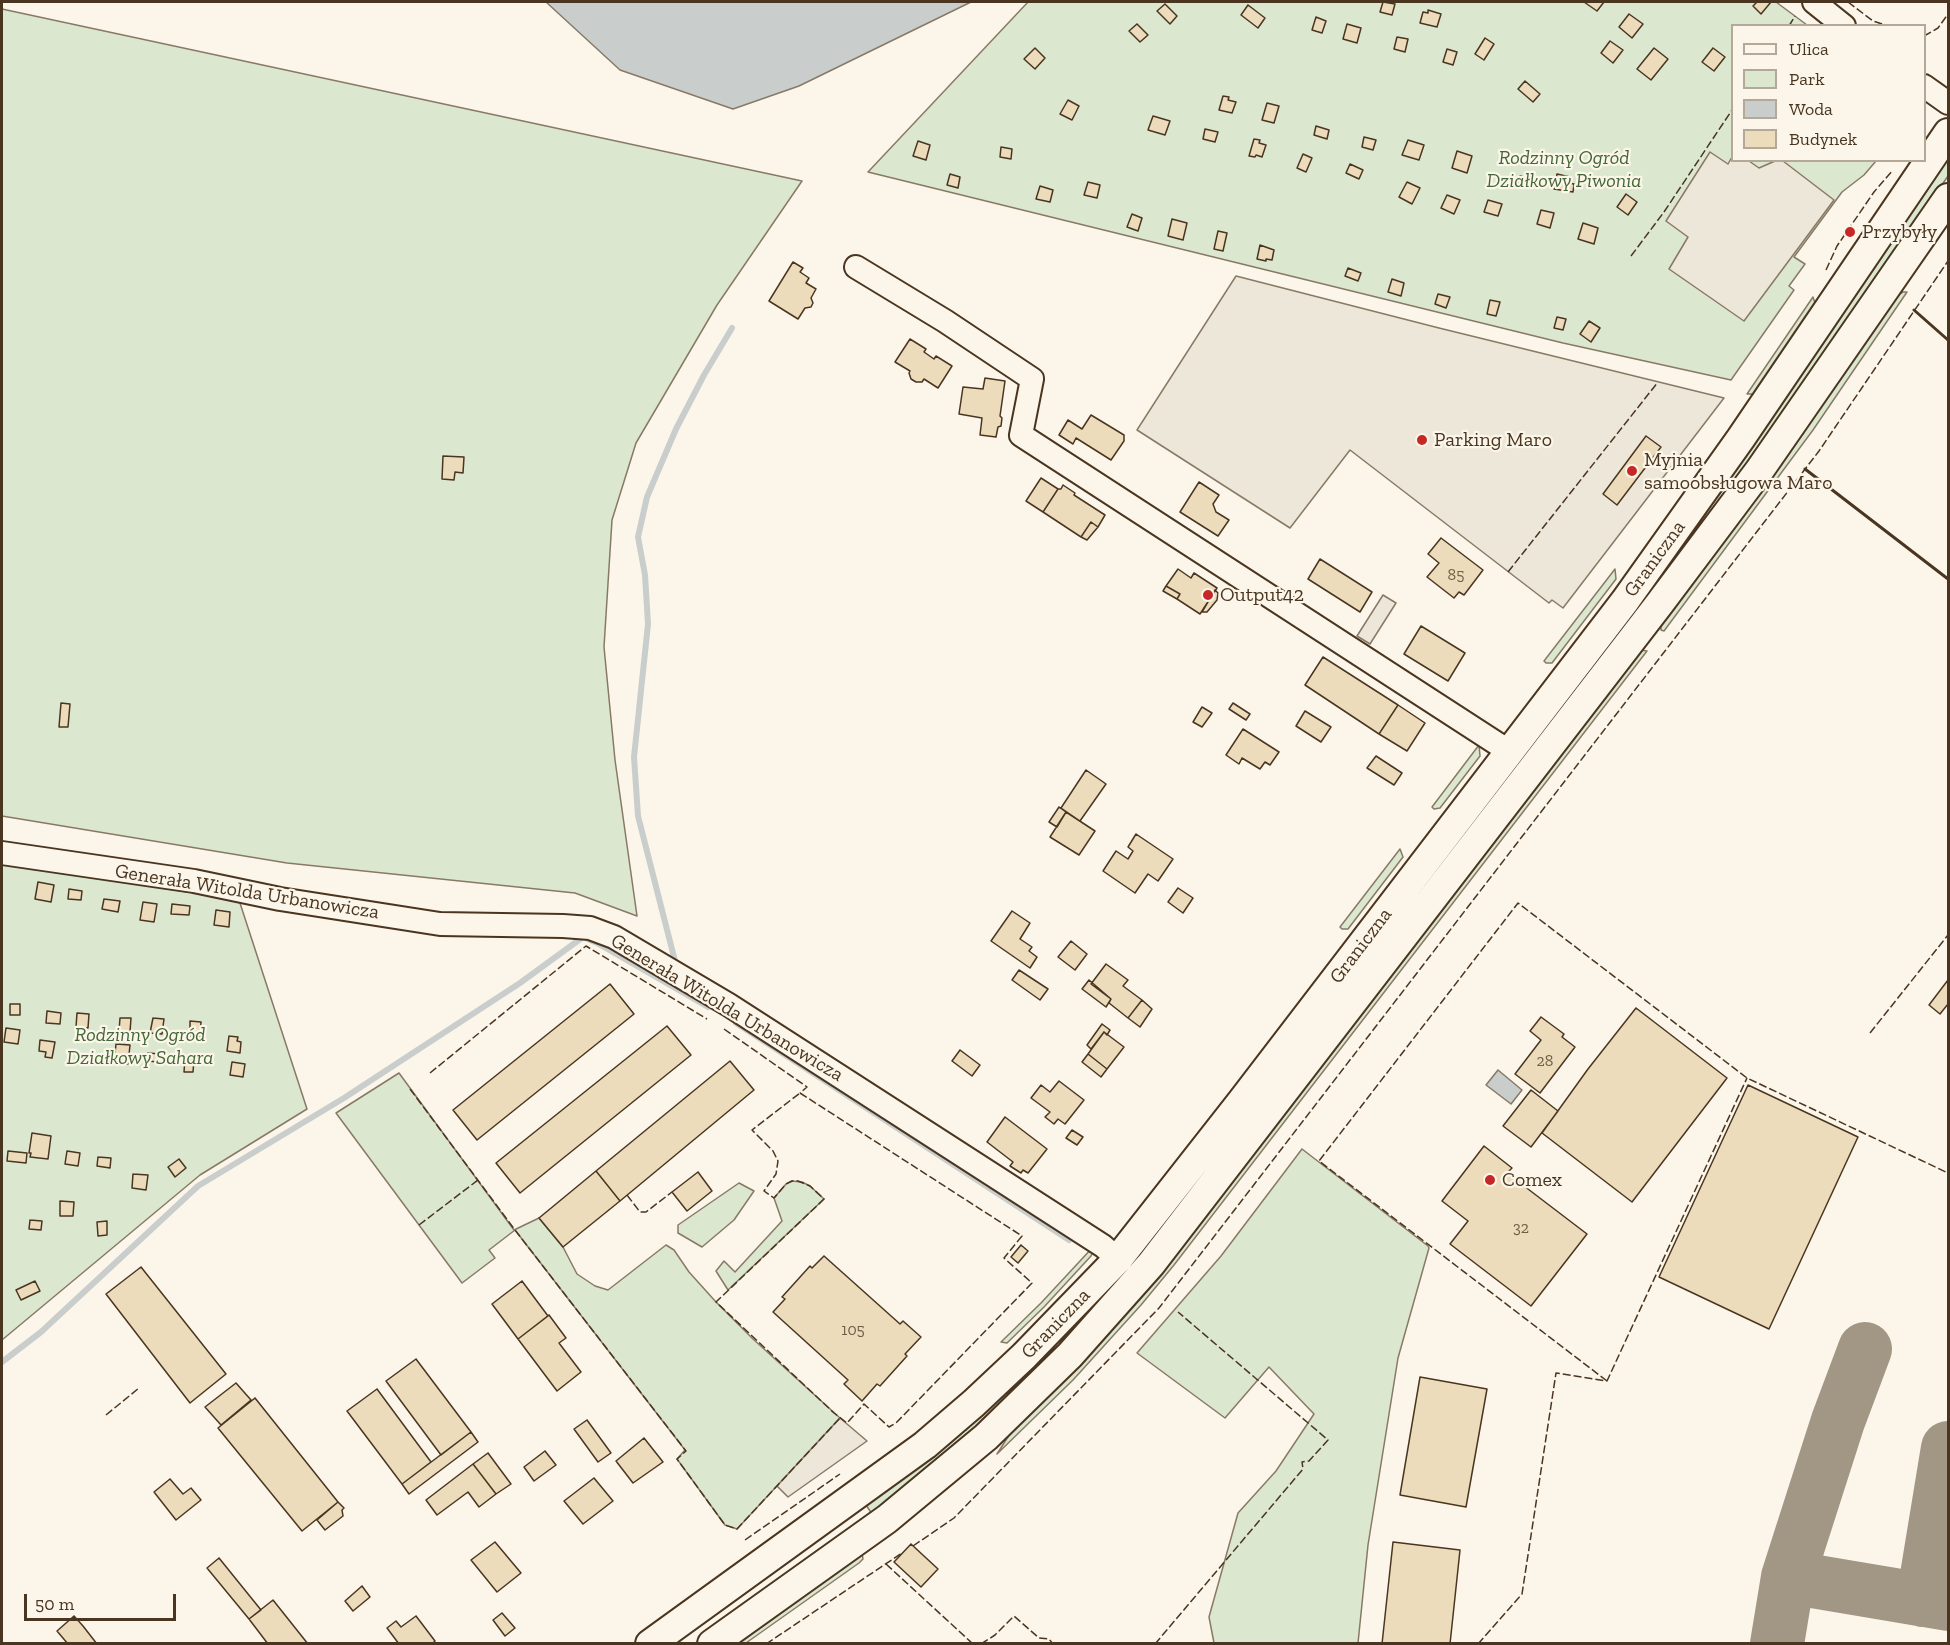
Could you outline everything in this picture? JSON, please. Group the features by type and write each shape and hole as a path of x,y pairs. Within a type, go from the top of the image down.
{"main road":[{"name":"Graniczna","path":"650,1644 925,1445 1024,1356 1118,1259 1510,752 1676,531 1948,133"},
{"name":"Graniczna","path":"712,1644 887,1519 986,1437 1070,1355 1151,1264 1752,480 1948,198"}],"street":[{"path":"1814,2 1842,24"},
{"path":"1926,88 1948,104"},
{"path":"856,267 945,321 1032,379 1021,435 1510,752"},
{"name":"Generała Witolda Urbanowicza","path":"2,853 194,881 280,899 440,924 590,928 614,937 729,1005 1103,1246 1118,1259"}],"green space":[{"name":"Rodzinny Ogród Działkowy Piwonia","path":"1028,2 1776,2 1806,24 1731,24 1731,162 1875,162 1864,175 1842,192 1794,257 1805,264 1789,286 1794,290 1731,380 1563,343 868,172"},
{"path":"2,9 802,181 717,305 636,443 612,520 604,647 615,760 637,916 575,893 287,863 2,816"},
{"path":"1948,156 1948,176 1795,399 1656,587 1653,584"},
{"path":"1907,292 1813,430 1664,631 1661,630 1661,622 1896,296"},
{"path":"1813,297 1816,306 1754,394 1747,394"},
{"path":"1615,569 1616,579 1552,663 1546,663 1544,661"},
{"path":"1641,650 1647,651 1174,1265 1073,1380 997,1454 1013,1429"},
{"path":"1479,745 1480,756 1440,808 1434,809 1432,807"},
{"path":"1400,849 1403,857 1348,929 1342,929 1340,927"},
{"name":"Rodzinny Ogród Działkowy Sahara","path":"2,863 239,900 307,1109 200,1175 2,1340"},
{"path":"399,1073 514,1230 539,1218 563,1247 577,1274 595,1286 608,1290 666,1245 674,1250 689,1272 753,1339 840,1418 737,1529 725,1525 677,1459 685,1450 515,1230 489,1250 495,1258 462,1283 336,1113"},
{"path":"1302,1149 1429,1248 1398,1358 1368,1545 1358,1643 1214,1643 1209,1617 1238,1513 1276,1471 1314,1414 1269,1367 1225,1418 1137,1353 1221,1256"},
{"path":"792,1181 810,1186 824,1199 728,1290 716,1271 724,1261 735,1272 782,1221 774,1198 786,1184"},
{"path":"739,1183 754,1191 734,1220 702,1247 678,1233 678,1225"},
{"path":"1093,1247 1091,1256 1044,1307 1007,1343 1001,1342 1041,1303"},
{"path":"1081,1317 1085,1321 978,1427 872,1514 866,1505"},
{"path":"862,1553 863,1559 859,1563 746,1643 735,1644"}],"shaded area":[{"path":"1710,152 1728,164 1731,159 1731,162 1750,162 1759,168 1773,162 1784,162 1834,200 1744,321 1669,269 1688,237 1666,221"},
{"name":"Parking Maro","path":"1236,276 1724,398 1563,608 1552,600 1549,603 1350,450 1290,528 1137,430"},
{"path":"1383,595 1396,603 1370,644 1357,636"},
{"path":"840,1418 867,1441 788,1497 777,1486"}],"water":[{"path":"546,2 971,2 799,86 733,109 620,70"},
{"path":"1498,1070 1522,1090 1511,1104 1486,1085"}],"building":[{"path":"1383,2 1395,4 1392,15 1380,12"},
{"path":"1584,2 1604,2 1597,11"},
{"path":"1757,2 1771,2 1761,14 1753,6"},
{"path":"1165,4 1177,16 1170,24 1157,11"},
{"path":"1248,5 1265,18 1258,28 1241,15"},
{"path":"1428,10 1441,14 1437,27 1420,23 1423,12 1428,13"},
{"path":"1629,14 1643,24 1632,38 1619,27"},
{"path":"1316,17 1326,21 1322,33 1312,30"},
{"path":"1137,24 1148,35 1140,42 1129,31"},
{"path":"1347,24 1361,28 1357,43 1343,39"},
{"path":"1397,37 1408,39 1405,52 1394,49"},
{"path":"1485,38 1494,44 1484,60 1475,54"},
{"path":"1610,41 1623,50 1613,63 1601,53"},
{"path":"1035,48 1045,58 1035,69 1024,59"},
{"path":"1654,48 1668,59 1651,80 1637,69"},
{"path":"1713,48 1725,57 1714,71 1702,62"},
{"path":"1447,49 1457,52 1453,65 1443,62"},
{"path":"1525,81 1540,94 1533,102 1518,89"},
{"path":"1223,96 1236,102 1232,113 1219,110"},
{"path":"1068,100 1079,106 1072,120 1060,114"},
{"path":"1267,103 1279,106 1274,123 1262,120"},
{"path":"1153,116 1170,121 1165,135 1148,130"},
{"path":"1316,126 1329,130 1327,139 1314,135"},
{"path":"1205,129 1218,132 1215,142 1203,139"},
{"path":"1364,137 1376,140 1373,150 1362,147"},
{"path":"1254,139 1266,145 1262,157 1249,156"},
{"path":"1408,140 1424,145 1419,160 1402,155"},
{"path":"918,141 930,145 926,160 913,156"},
{"path":"1001,147 1012,149 1011,159 1000,157"},
{"path":"1457,151 1472,156 1467,173 1452,168"},
{"path":"1303,154 1312,158 1306,172 1297,168"},
{"path":"1350,164 1363,170 1359,179 1346,173"},
{"path":"950,174 960,177 958,188 947,185"},
{"path":"1557,174 1570,177 1569,183 1574,184 1573,192 1554,189"},
{"path":"1520,176 1533,179 1531,187 1518,184"},
{"path":"1088,182 1100,185 1097,198 1084,195"},
{"path":"1407,182 1420,188 1412,204 1399,197"},
{"path":"1040,186 1053,190 1050,202 1036,199"},
{"path":"1626,194 1637,202 1628,215 1617,207"},
{"path":"1447,195 1460,200 1454,214 1441,208"},
{"path":"1488,200 1502,204 1498,216 1484,212"},
{"path":"1541,210 1554,213 1550,228 1537,224"},
{"path":"1132,214 1142,218 1138,231 1127,227"},
{"path":"1172,219 1187,223 1183,240 1168,236"},
{"path":"1583,223 1598,228 1594,244 1578,239"},
{"path":"1218,231 1227,233 1223,251 1214,249"},
{"path":"1260,245 1274,250 1272,260 1257,259"},
{"path":"793,262 803,268 800,272 809,278 806,283 816,289 811,298 813,303 811,307 805,308 798,319 769,301"},
{"path":"1348,268 1361,273 1358,281 1345,276"},
{"path":"1392,279 1404,283 1401,296 1388,292"},
{"path":"1438,294 1450,297 1446,308 1435,304"},
{"path":"1490,300 1500,302 1496,316 1487,314"},
{"path":"1557,317 1566,319 1563,330 1554,328"},
{"path":"1589,321 1600,328 1591,342 1580,334"},
{"path":"910,339 926,349 924,352 934,359 936,356 952,366 938,388 924,379 922,382 916,382 911,379 910,371 895,362"},
{"path":"985,378 1005,381 1000,416 1001,426 998,427 996,437 980,435 982,418 959,414 963,387 983,389"},
{"path":"1091,415 1124,435 1124,441 1111,460 1076,438 1073,444 1059,435 1068,420 1082,429"},
{"name":"Myjnia samoobsługowa Maro","path":"1646,436 1661,447 1617,505 1603,494"},
{"path":"443,456 464,457 463,473 455,472 454,480 442,479"},
{"path":"1041,478 1058,489 1043,512 1026,501"},
{"path":"1199,482 1219,495 1213,504 1216,512 1229,520 1218,536 1180,512"},
{"path":"1063,485 1105,515 1098,527 1091,522 1081,537 1043,512"},
{"path":"1091,522 1098,527 1087,540 1081,537"},
{"path":"1441,538 1483,570 1464,595 1459,592 1454,598 1427,577 1439,563 1428,554"},
{"path":"1320,559 1372,592 1360,612 1308,579"},
{"path":"1178,569 1191,578 1194,573 1217,588 1200,614 1177,599 1180,594 1166,586"},
{"path":"1166,586 1180,594 1177,599 1163,591"},
{"path":"1215,590 1218,593 1217,600 1207,612 1202,612"},
{"path":"1421,626 1465,653 1448,681 1404,654"},
{"path":"1323,657 1398,705 1379,734 1305,685"},
{"path":"61,703 70,704 68,727 59,727"},
{"path":"1233,703 1250,714 1246,720 1229,709"},
{"path":"1398,705 1425,723 1407,751 1379,734"},
{"path":"1202,707 1212,713 1202,727 1193,722"},
{"path":"1305,711 1331,727 1321,742 1296,726"},
{"path":"1243,729 1279,752 1270,765 1265,762 1260,769 1242,758 1239,764 1226,755"},
{"path":"1376,756 1402,773 1394,785 1367,768"},
{"path":"1086,770 1106,784 1080,821 1061,808"},
{"path":"1059,807 1066,812 1057,827 1049,822"},
{"path":"1066,812 1095,831 1079,855 1050,837"},
{"path":"1136,834 1173,859 1158,881 1148,874 1135,893 1103,871 1116,851 1128,859 1133,851 1128,847"},
{"path":"38,882 54,885 51,902 35,899"},
{"path":"1178,888 1193,898 1183,913 1168,902"},
{"path":"69,889 82,891 81,900 68,899"},
{"path":"104,899 120,901 118,912 102,909"},
{"path":"143,902 157,904 154,922 140,920"},
{"path":"172,904 190,906 189,915 171,914"},
{"path":"216,910 230,912 229,927 214,925"},
{"path":"1012,911 1030,923 1020,939 1032,947 1029,951 1037,957 1030,968 991,941"},
{"path":"1071,941 1087,954 1075,970 1058,957"},
{"path":"1106,964 1128,980 1123,986 1142,1000 1128,1018 1109,1003 1111,999 1091,984"},
{"path":"1019,970 1048,989 1040,1000 1012,980"},
{"path":"1089,980 1111,999 1106,1007 1082,989"},
{"path":"1948,980 1948,1004 1940,1014 1929,1005"},
{"path":"610,984 634,1014 477,1140 453,1110"},
{"path":"1142,1000 1152,1009 1140,1027 1128,1018"},
{"path":"10,1004 20,1004 20,1015 10,1015"},
{"path":"1636,1008 1727,1078 1632,1202 1542,1133"},
{"path":"47,1011 61,1013 60,1024 46,1023"},
{"path":"77,1013 89,1014 88,1028 76,1027"},
{"path":"1541,1017 1564,1034 1562,1037 1575,1047 1540,1093 1515,1074 1541,1040 1530,1031"},
{"path":"120,1018 131,1018 130,1032 119,1031"},
{"path":"153,1018 164,1019 162,1034 150,1033"},
{"path":"190,1021 201,1022 200,1037 190,1036"},
{"path":"1102,1024 1110,1030 1107,1035 1104,1032 1091,1049 1087,1045"},
{"path":"667,1026 691,1055 520,1193 496,1163"},
{"path":"6,1028 20,1030 18,1044 4,1042"},
{"path":"1104,1032 1124,1047 1107,1069 1088,1054"},
{"path":"229,1036 238,1037 237,1041 241,1042 240,1053 227,1051"},
{"path":"40,1040 55,1042 52,1058 45,1057 46,1052 39,1051"},
{"path":"116,1044 130,1045 128,1064 114,1063"},
{"path":"960,1050 980,1065 972,1076 952,1061"},
{"path":"148,1053 160,1054 159,1062 147,1061"},
{"path":"1088,1054 1107,1069 1101,1077 1082,1062"},
{"path":"185,1059 194,1060 193,1072 184,1072"},
{"path":"730,1061 754,1090 620,1201 596,1171"},
{"path":"232,1062 245,1064 243,1077 230,1075"},
{"path":"1059,1081 1084,1100 1065,1124 1058,1119 1054,1124 1045,1117 1050,1112 1031,1098 1041,1085 1050,1092"},
{"path":"1748,1085 1858,1137 1769,1329 1659,1277"},
{"path":"1531,1090 1558,1111 1531,1147 1503,1126"},
{"path":"1005,1117 1047,1149 1028,1173 1023,1170 1021,1173 1010,1166 1013,1162 987,1142"},
{"path":"1072,1130 1083,1137 1077,1145 1066,1138"},
{"path":"32,1133 51,1136 48,1159 30,1157"},
{"path":"1484,1146 1512,1168 1507,1173 1587,1234 1531,1306 1450,1244 1468,1221 1442,1201"},
{"path":"8,1151 27,1153 26,1163 7,1161"},
{"path":"67,1151 80,1153 78,1166 65,1164"},
{"path":"98,1157 111,1158 110,1168 97,1166"},
{"path":"179,1159 186,1168 175,1177 168,1167"},
{"path":"596,1171 620,1201 563,1247 539,1218"},
{"path":"698,1172 712,1191 687,1211 672,1192"},
{"path":"133,1174 148,1175 146,1190 132,1188"},
{"path":"60,1201 74,1202 73,1216 60,1216"},
{"path":"30,1220 42,1221 41,1230 29,1229"},
{"path":"107,1221 107,1235 98,1236 97,1222"},
{"path":"1021,1245 1028,1251 1018,1263 1011,1257"},
{"path":"824,1256 900,1324 903,1321 921,1337 880,1386 877,1384 862,1401 844,1384 848,1380 773,1312 785,1299 782,1297 810,1266 812,1268"},
{"path":"141,1267 226,1374 190,1403 106,1294"},
{"path":"35,1281 40,1291 21,1300 16,1290"},
{"path":"522,1281 548,1316 518,1339 492,1304"},
{"path":"549,1315 566,1338 559,1343 581,1372 557,1391 518,1339"},
{"path":"416,1359 471,1432 441,1455 386,1381"},
{"path":"1420,1377 1487,1389 1466,1507 1400,1495"},
{"path":"236,1383 251,1400 221,1425 205,1407"},
{"path":"377,1389 431,1462 402,1484 347,1411"},
{"path":"255,1398 338,1502 302,1531 218,1428"},
{"path":"587,1420 611,1453 598,1462 574,1429"},
{"path":"471,1432 478,1442 409,1494 402,1484"},
{"path":"644,1438 663,1462 633,1483 616,1461"},
{"path":"545,1451 556,1465 534,1481 524,1467"},
{"path":"488,1453 511,1484 496,1494 473,1464"},
{"path":"473,1464 496,1494 479,1507 468,1492 437,1515 426,1500"},
{"path":"594,1478 613,1501 583,1524 564,1501"},
{"path":"170,1479 183,1494 191,1488 201,1500 176,1520 154,1492"},
{"path":"338,1502 344,1508 343,1516 325,1530 317,1520"},
{"path":"495,1542 521,1573 497,1592 471,1560"},
{"path":"1393,1542 1460,1550 1450,1644 1382,1644"},
{"path":"911,1544 938,1569 921,1587 894,1562"},
{"path":"219,1558 261,1610 249,1619 207,1568"},
{"path":"362,1586 370,1597 353,1611 345,1601"},
{"path":"273,1600 308,1644 268,1644 249,1619"},
{"path":"502,1613 515,1628 505,1636 493,1620"},
{"path":"74,1616 97,1644 68,1644 57,1631"},
{"path":"416,1616 435,1641 432,1644 399,1644 387,1628 396,1621 401,1627"}],"waterway":[{"path":"675,961 638,816 634,757 648,624 645,575 638,537 647,497 676,429 732,328"},
{"path":"2,1362 41,1332 198,1186 344,1098 520,983 583,937 708,1007"},
{"path":"736,1023 1069,1240"}],"taxiway":[{"path":"1777,1644 1788,1577 1838,1421 1865,1349"},
{"path":"1923,1600 1948,1448"},
{"path":"1788,1577 1948,1604"}],"fence":[{"path":"1848,2 1873,21 1882,24"},
{"path":"1926,35 1938,28 1948,14"},
{"path":"1790,24 1795,16"},
{"path":"1631,256 1664,212 1731,112"},
{"path":"1826,270 1837,246 1874,192 1893,170"},
{"path":"913,1546 954,1518 1159,1308 1819,451 1948,261"},
{"path":"1508,572 1658,382"},
{"path":"1607,1381 1319,1161 1518,903 1747,1078 1948,1173"},
{"path":"1870,1033 1948,935"},
{"path":"430,1073 586,946 707,1019"},
{"path":"724,1029 807,1087 800,1093"},
{"path":"1478,1644 1522,1594 1556,1373 1607,1381 1747,1078"},
{"path":"410,1089 515,1230 686,1451 677,1459 725,1525 737,1529 840,1418"},
{"path":"800,1093 1022,1236 1004,1258 1032,1283 896,1423 889,1427 864,1404 847,1423 716,1302 824,1199 810,1186 798,1181 786,1184 774,1198 764,1191 776,1174 778,1161 773,1151 752,1130 800,1093"},
{"path":"419,1225 478,1180"},
{"path":"627,1195 640,1212 646,1212 672,1192"},
{"path":"1155,1644 1303,1469 1302,1462 1309,1461 1328,1440 1178,1312"},
{"path":"106,1415 139,1388"},
{"path":"745,1540 840,1474"},
{"path":"766,1644 902,1553"},
{"path":"886,1564 973,1644"},
{"path":"981,1644 995,1635 1014,1616 1039,1638 1049,1639 1053,1644"}],"wall":[{"path":"1914,310 1948,340"},
{"path":"1805,469 1948,579"}],"place":[{"name":"Przybyły","path":"1850,232"},
{"name":"Parking Maro","path":"1422,440"},
{"name":"Myjnia samoobsługowa Maro","path":"1632,471"},
{"name":"Output42","path":"1208,595"},
{"name":"Comex","path":"1490,1180"}]}
